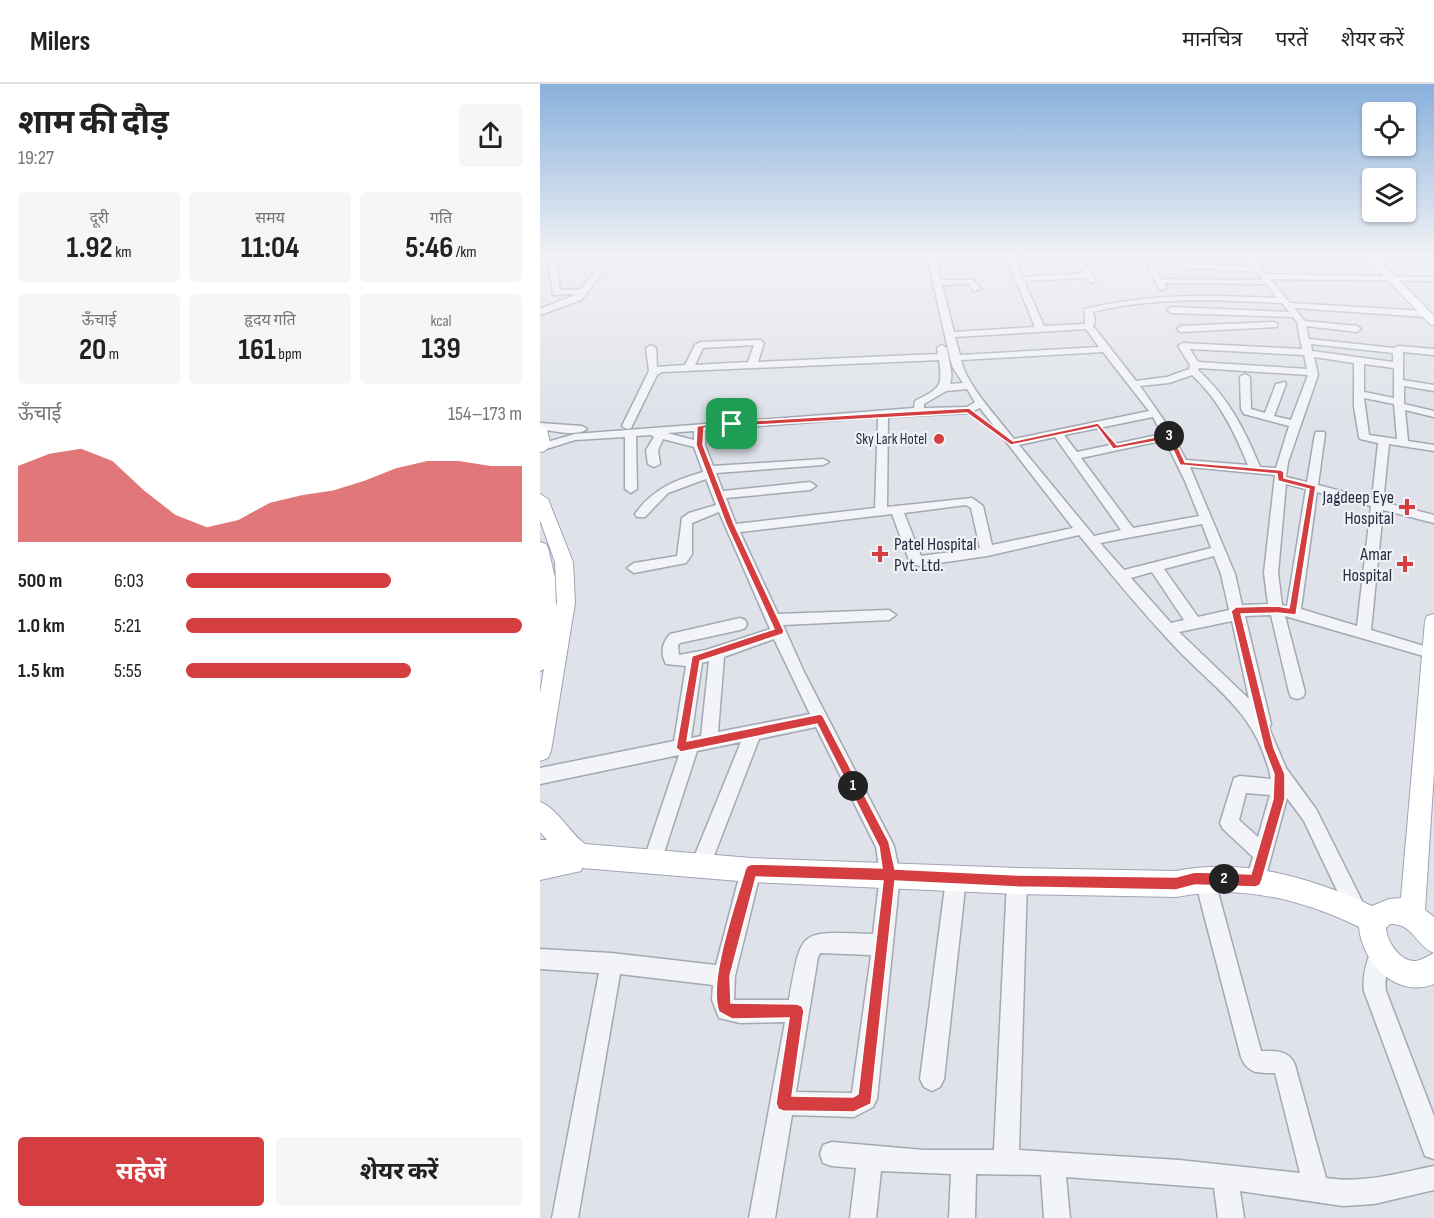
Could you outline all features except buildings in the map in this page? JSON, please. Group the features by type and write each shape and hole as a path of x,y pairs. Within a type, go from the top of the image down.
{"main road":[{"path":"540,427 543,436 540,448"},
{"path":"540,499 550,575 549,610 544,618 540,663"},
{"path":"540,548 550,575 566,603 540,751"},
{"path":"1412,916 1434,621"},
{"path":"540,813 563,842 592,857"},
{"path":"540,852 700,867 956,879 1176,884 1195,878 1256,880 1313,893 1371,930 1392,965 1412,975 1432,972"},
{"path":"540,868 592,857"},
{"path":"1176,884 1198,892 1257,893 1313,905 1371,930"},
{"path":"1371,930 1378,916 1393,910 1412,916 1434,940"}],"street":[{"path":"644,431 882,414 920,407 943,388 948,380 934,309"},
{"path":"942,309 958,368 981,403 1120,576 1167,629 1240,699 1254,718 1269,748"},
{"path":"1032,309 1040,328"},
{"path":"1088,326 1091,321 1087,312 1098,309"},
{"path":"1290,309 1298,322 1312,372 1310,389 1286,446 1280,476 1271,573 1273,595 1297,692"},
{"path":"1343,309 1430,318"},
{"path":"1171,310 1357,328"},
{"path":"1171,310 1193,346"},
{"path":"1181,329 1251,324 1279,325"},
{"path":"949,335 1088,326"},
{"path":"1088,326 1156,413 1183,464 1228,574 1269,748 1280,781 1305,806 1371,930 1375,991 1434,1147"},
{"path":"689,367 700,345 759,342 752,365"},
{"path":"1255,469 1224,403 1194,368 1182,347 1397,351 1401,348 1434,352"},
{"path":"631,489 628,429 654,371 651,348"},
{"path":"955,358 1105,349"},
{"path":"1307,349 1359,361 1398,366"},
{"path":"1397,351 1403,443"},
{"path":"654,371 689,367 944,357"},
{"path":"1359,361 1359,407 1363,435 1384,441 1434,448"},
{"path":"1134,384 1169,380 1194,368 1312,372"},
{"path":"1245,377 1246,410 1251,414 1296,425"},
{"path":"1399,382 1434,388"},
{"path":"1268,418 1281,384"},
{"path":"943,388 969,386"},
{"path":"1360,394 1434,414"},
{"path":"969,410 981,403"},
{"path":"540,448 556,441 628,429 920,407 969,410 1009,440 1057,433 1170,436"},
{"path":"1074,456 1107,436 1156,413"},
{"path":"881,513 882,414"},
{"path":"700,426 699,445 732,529 820,719 885,846 890,875 865,1099 854,1104 783,1103"},
{"path":"540,427 628,429 699,445"},
{"path":"1057,433 1130,533"},
{"path":"1293,612 1320,434"},
{"path":"654,464 652,450 660,435"},
{"path":"1363,633 1384,441"},
{"path":"641,514 665,488 709,472 823,462"},
{"path":"1183,464 1255,469 1434,519"},
{"path":"634,568 681,560 685,554 687,519 721,501 810,486"},
{"path":"732,529 972,501 976,506 987,551"},
{"path":"897,510 916,560 927,561 1086,536 1130,533 1206,519"},
{"path":"1120,576 1219,550"},
{"path":"1155,567 1193,622"},
{"path":"1167,629 1236,613 1277,609 1431,654"},
{"path":"740,624 675,638 671,641 671,660 673,662 717,652 777,626 889,615"},
{"path":"709,742 717,652"},
{"path":"652,862 686,747 695,658"},
{"path":"540,776 820,719"},
{"path":"700,867 753,733"},
{"path":"1263,854 1228,824 1240,784 1280,781"},
{"path":"1256,880 1280,781"},
{"path":"752,870 724,976 723,1000 727,1010 740,1012 797,1011"},
{"path":"932,1079 956,879"},
{"path":"1006,1163 1017,881"},
{"path":"1208,892 1252,1057 1256,1062 1278,1062 1284,1065 1317,1189"},
{"path":"762,1218 808,952 814,945 830,943 882,945"},
{"path":"540,959 611,963 724,976"},
{"path":"566,1218 611,963"},
{"path":"832,1154 964,1164 1052,1164 1225,1177 1358,1193 1434,1178"},
{"path":"863,1218 870,1158"},
{"path":"962,1218 964,1164"},
{"path":"1052,1164 1057,1218"},
{"path":"1225,1177 1231,1218"}],"place":[{"name":"Sky Lark Hotel","path":"939,439"},
{"name":"Jagdeep Eye Hospital","path":"1407,507"},
{"name":"Patel Hospital Pvt. Ltd.","path":"880,554"},
{"name":"Amar Hospital","path":"1405,564"}],"route":[{"path":"732,424 700,426 699,445 730,524 780,631 695,658 681,748 820,719 885,846 890,875 865,1099 854,1104 783,1103 797,1011 732,1011 724,1007 723,1000 724,976 752,870 890,875 1017,881 1176,884 1195,878 1256,880 1279,799 1280,774 1269,748 1244,652 1236,611 1277,609 1293,612 1313,487 1280,479 1281,472 1183,464 1170,436 1115,447 1098,425 1011,443 969,410 732,424"}]}
